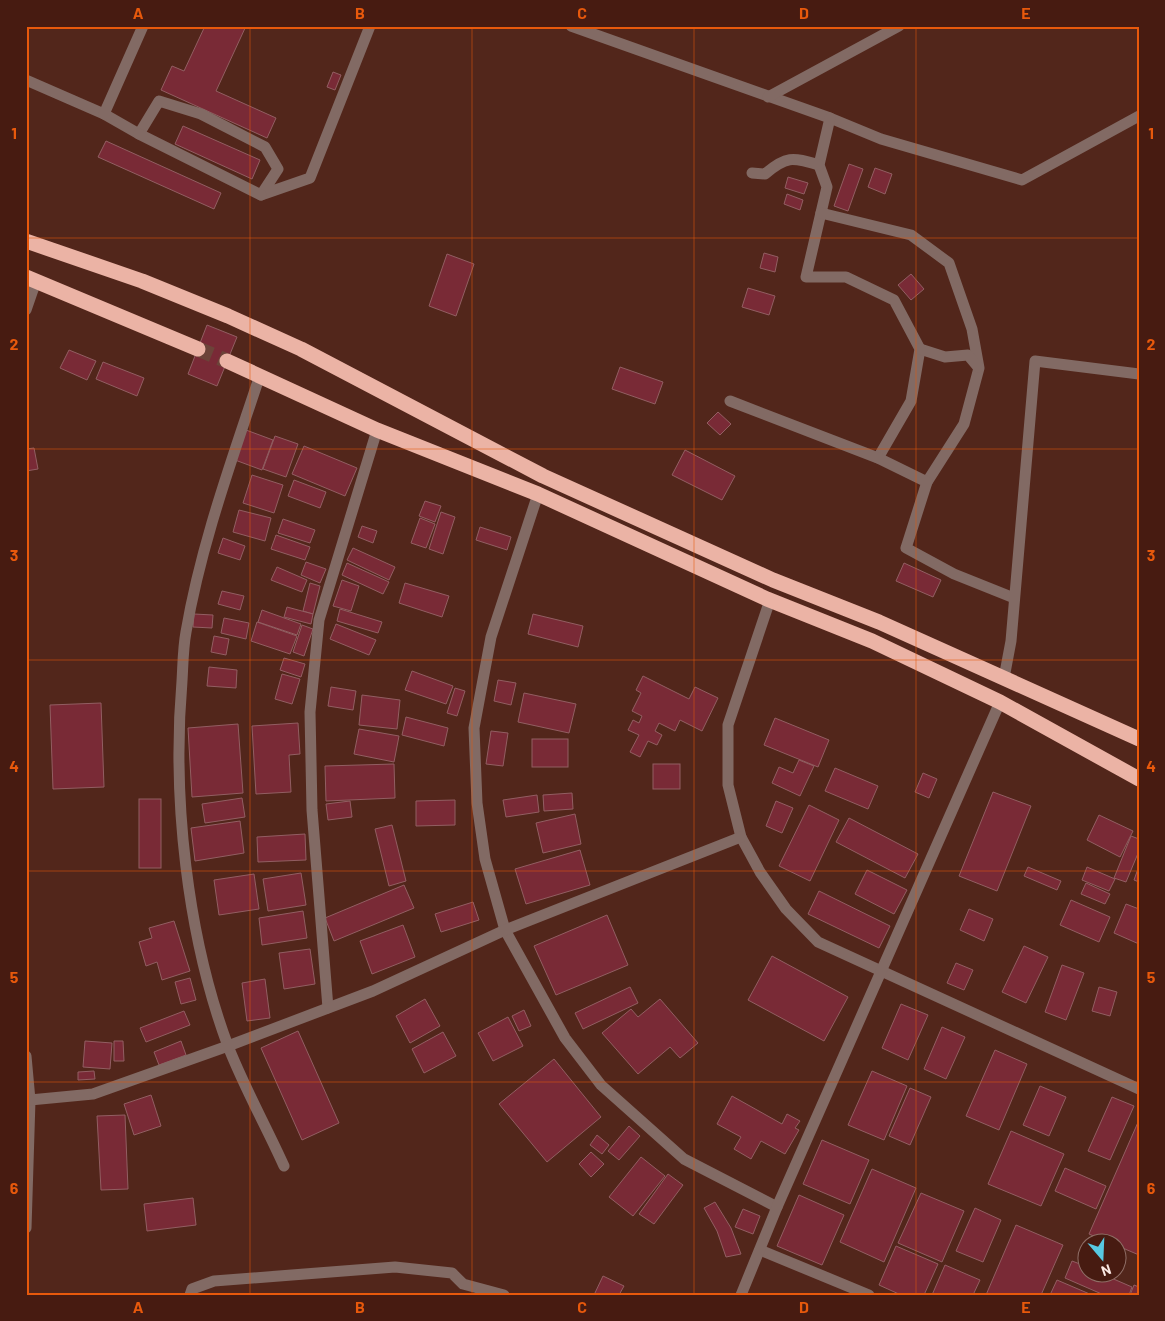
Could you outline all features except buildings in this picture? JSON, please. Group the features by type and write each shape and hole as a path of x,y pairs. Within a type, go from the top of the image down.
{"highway":[{"path":"26,241 142,281 302,349 544,476 764,576 879,622 1139,740"},
{"path":"31,279 198,349"},
{"path":"227,362 260,375 377,430 538,494 770,600 872,641 1000,702 1139,778"}],"street":[{"path":"104,114 143,26"},
{"path":"26,80 104,114 139,134 261,195 310,178 370,26"},
{"path":"571,26 830,118 881,139 1022,180 1139,116"},
{"path":"768,97 899,26"},
{"path":"139,134 159,101 201,114 265,146 278,169 261,195"},
{"path":"830,118 819,165 827,187 806,277 846,277 894,300 920,349 911,402 878,458"},
{"path":"752,173 765,174 781,160 802,160 819,165"},
{"path":"821,213 911,235 949,263 972,329 980,368 964,424 927,482 906,548 954,574 1014,598"},
{"path":"26,310 31,279"},
{"path":"920,349 945,357 968,355 980,368"},
{"path":"1004,678 1011,641 1035,361 1139,374"},
{"path":"260,375 211,524 186,633 179,717 180,790 191,906 204,964 228,1046 284,1166"},
{"path":"730,401 878,458 927,482"},
{"path":"328,1008 312,810 310,712 319,620 377,430"},
{"path":"538,494 491,637 474,728 476,803 485,859 505,930 565,1038 602,1085 684,1159 777,1206"},
{"path":"770,600 728,725 728,785 741,837 760,872 786,909 818,942 1139,1089"},
{"path":"741,1295 777,1206 1000,702"},
{"path":"30,1100 93,1094 228,1046 372,991 505,930 741,837"},
{"path":"26,1056 30,1100 26,1228"},
{"path":"760,1250 869,1295"},
{"path":"190,1295 192,1289 214,1281 395,1267 452,1273 463,1284 504,1295"}],"tunnel":[{"path":"198,349 227,361"}]}
